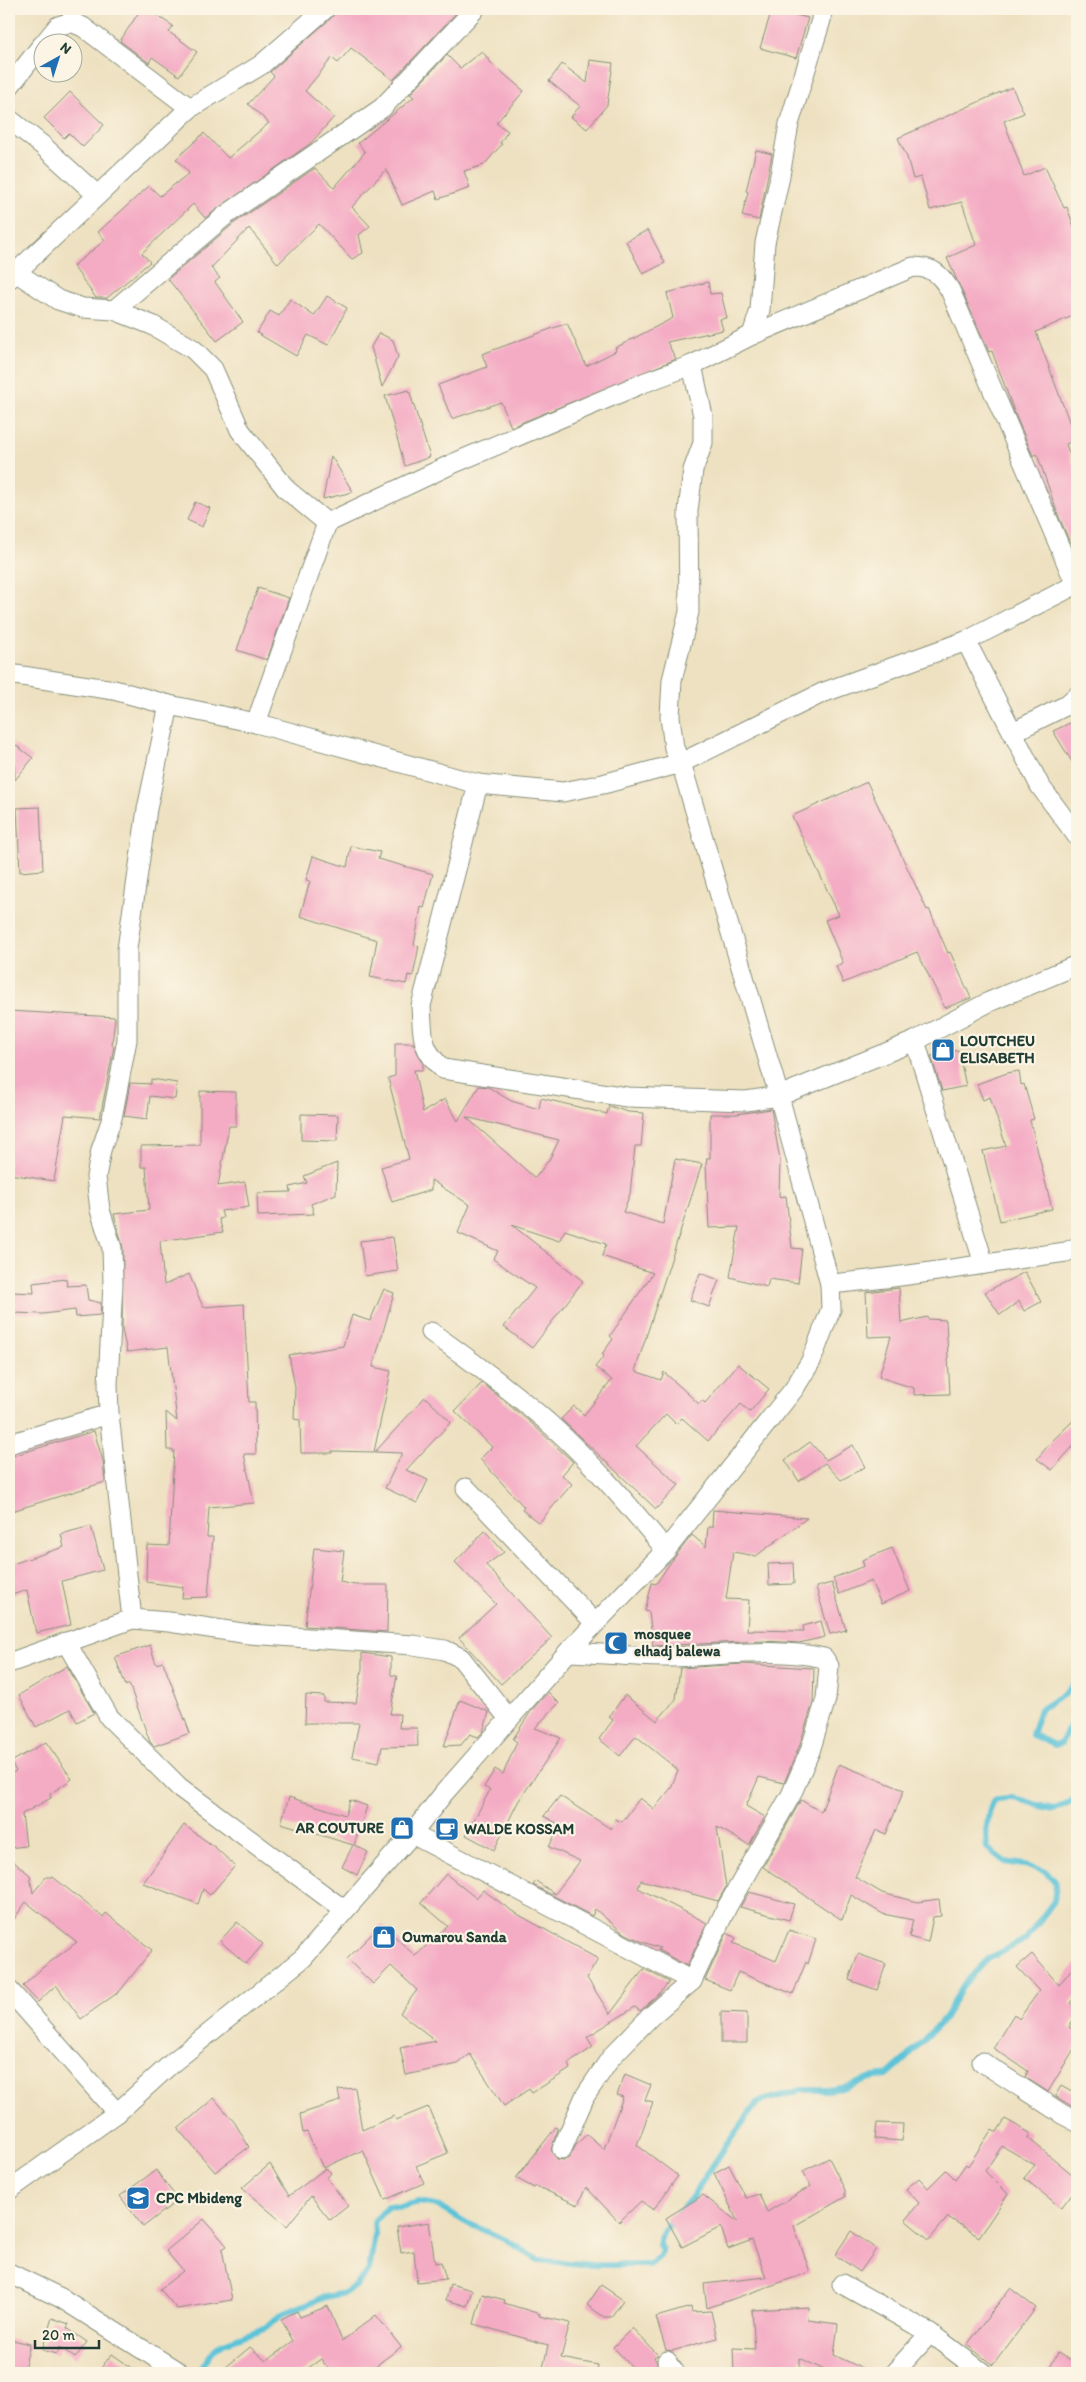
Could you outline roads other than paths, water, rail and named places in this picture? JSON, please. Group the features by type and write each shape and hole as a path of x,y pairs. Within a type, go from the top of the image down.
{"street":[{"path":"325,9 261,65 190,108 13,276 58,300 83,308 114,310 152,325 193,349 213,370 240,430 287,490 328,522"},
{"path":"114,310 226,215 382,108 475,9"},
{"path":"752,335 760,310 764,243 779,181 788,124 821,20 822,9"},
{"path":"53,32 58,26 71,22 84,27 190,108"},
{"path":"9,87 32,59"},
{"path":"9,119 42,144 97,195"},
{"path":"9,674 114,690 170,705 256,723 478,784 563,792 604,784 681,763 822,693 966,641 1076,585 950,290 940,274 928,267 913,267 752,335 692,365 643,383 452,464 328,522 256,723"},
{"path":"9,2190 117,2113 172,2063 303,1958 594,1622 666,1550 794,1389 811,1361 831,1309 830,1284 779,1096 681,763 674,748 670,708 672,680 689,612 688,510 693,470 703,443 703,416 692,365"},
{"path":"966,641 1040,786 1077,836"},
{"path":"1013,732 1065,706 1077,696"},
{"path":"132,1619 109,1414 108,1384 113,1283 112,1248 100,1210 96,1177 101,1150 112,1118 128,1040 127,949 147,809 170,705"},
{"path":"478,784 421,1006 423,1037 430,1056 443,1069 626,1097 746,1101 779,1096 915,1041 989,1002 1077,965"},
{"path":"915,1041 984,1264"},
{"path":"830,1284 876,1280 1066,1252 1077,1247"},
{"path":"431,1332 492,1376 553,1427 615,1489 666,1550"},
{"path":"9,1444 109,1414"},
{"path":"466,1488 594,1622"},
{"path":"9,1663 132,1619 169,1622 249,1634 413,1645 445,1650 461,1658 509,1719"},
{"path":"66,1642 109,1717 178,1787 344,1910"},
{"path":"562,2149 586,2096 612,2056 651,2016 692,1981 727,1907 791,1795 810,1751 826,1700 829,1666 824,1658 769,1653 663,1657 568,1652"},
{"path":"412,1834 692,1981"},
{"path":"9,1990 117,2113"},
{"path":"982,2062 1077,2122"},
{"path":"9,2273 61,2298 175,2371"},
{"path":"842,2284 930,2333 983,2373"},
{"path":"894,2373 930,2333"}],"waterway":[{"path":"1077,1680 1065,1694 1040,1709 1032,1735 1055,1745 1061,1743 1070,1726 1077,1728"},
{"path":"197,2373 215,2349 223,2343 267,2327 280,2315 321,2298 344,2293 356,2286 369,2270 375,2234 374,2222 388,2206 400,2207 419,2202 436,2205 467,2223 506,2240 538,2260 592,2265 650,2265 660,2256 662,2250 659,2246 664,2230 690,2200 727,2144 758,2102 802,2090 842,2088 869,2078 887,2075 944,2019 964,1984 988,1959 1026,1939 1054,1901 1056,1884 1054,1879 1046,1872 1030,1866 1005,1862 987,1848 987,1823 994,1800 1015,1798 1042,1807 1055,1809 1069,1803 1077,1796"}],"place":[{"name":"LOUTCHEU ELISABETH","path":"943,1050"},
{"name":"mosquee elhadj balewa","path":"616,1643"},
{"name":"AR COUTURE","path":"402,1828"},
{"name":"WALDE KOSSAM","path":"447,1829"},
{"name":"Oumarou Sanda","path":"384,1937"},
{"name":"CPC Mbideng","path":"138,2198"}]}
